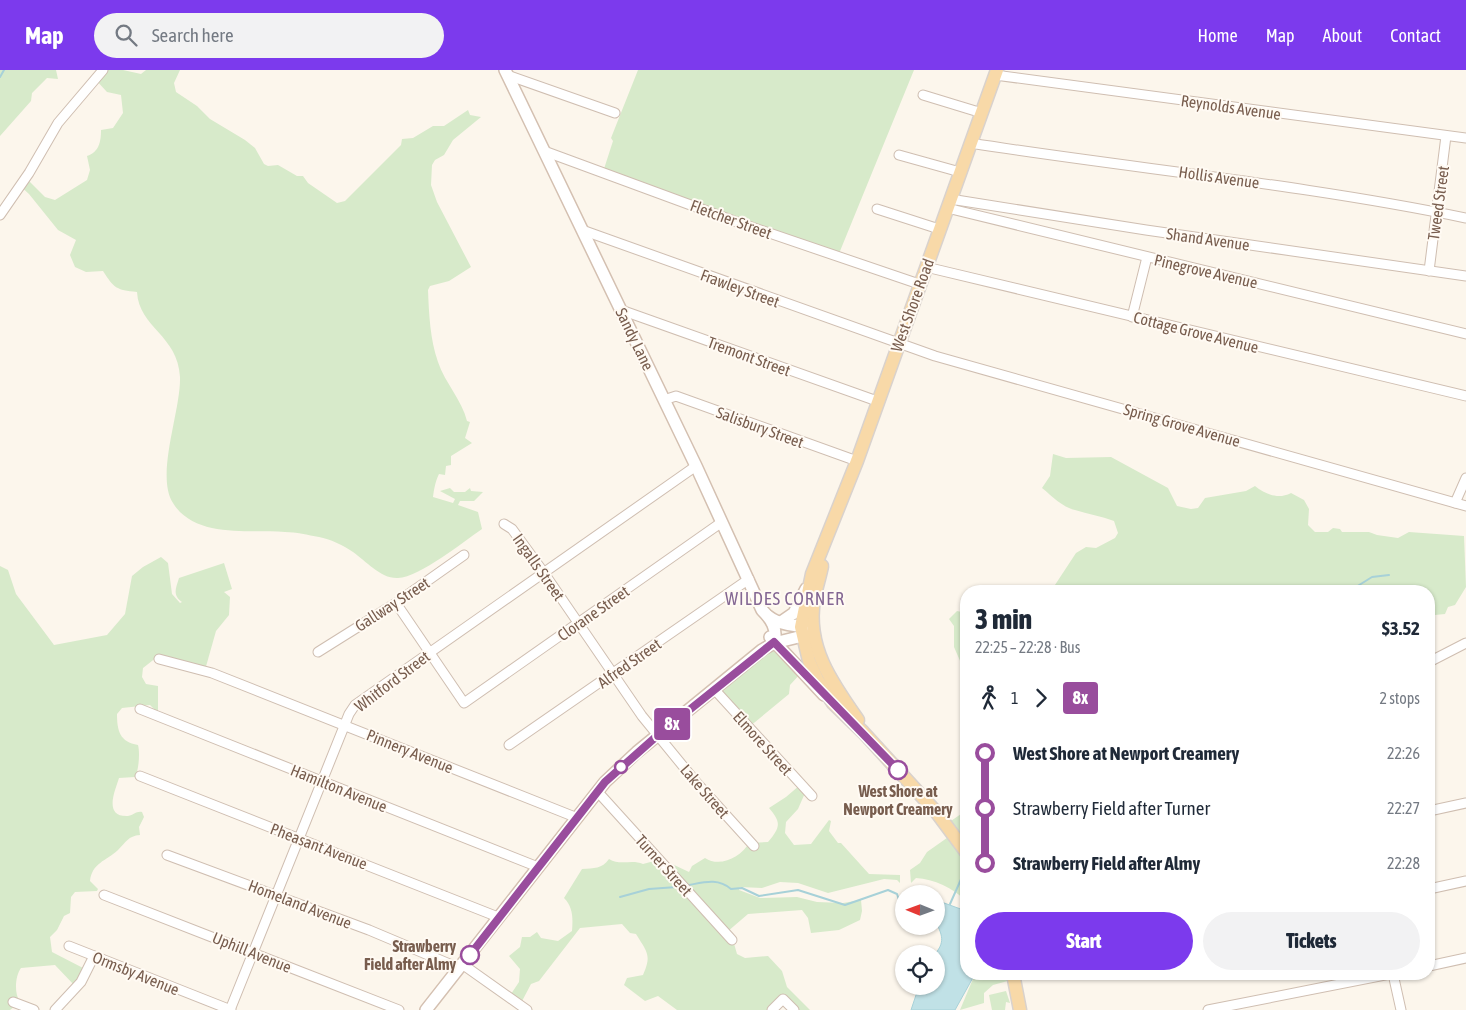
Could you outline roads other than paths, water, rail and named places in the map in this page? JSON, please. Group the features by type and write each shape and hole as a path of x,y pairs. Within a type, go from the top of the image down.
{"main road":[{"name":"West Shore Road","path":"876,747 824,668 807,630 808,586 857,461 996,72"},
{"name":"Sandy Lane","path":"506,73 765,613 763,621 774,642 833,703"},
{"name":"West Shore Road","path":"827,540 804,650 817,679 833,703 937,814 960,844"},
{"path":"781,622 794,613 808,586"},
{"path":"765,613 773,620 807,630"},
{"path":"426,1010 597,790 658,735 774,642 807,630"},
{"path":"1014,980 1020,1010"}],"street":[{"path":"0,215 29,172 58,123 103,70"},
{"name":"Reynolds Avenue","path":"996,72 1466,138"},
{"path":"506,73 615,112"},
{"path":"922,96 982,113"},
{"name":"Tweed Street","path":"1429,271 1446,136"},
{"name":"Hollis Avenue","path":"970,143 1371,198 1466,218"},
{"name":"Fletcher Street","path":"544,151 734,221 920,284"},
{"path":"899,155 960,172"},
{"name":"Pinegrove Avenue","path":"949,204 1146,257 1466,334"},
{"name":"Shand Avenue","path":"949,204 1466,276"},
{"path":"877,209 940,229"},
{"name":"Frawley Street","path":"582,230 898,344"},
{"path":"1132,317 1146,257"},
{"name":"Cottage Grove Avenue","path":"926,267 1466,396"},
{"name":"Tremont Street","path":"621,310 877,402"},
{"name":"Spring Grove Avenue","path":"898,344 1466,506"},
{"name":"Salisbury Street","path":"664,400 676,396 857,461"},
{"name":"Whitford Street","path":"230,1010 351,710 358,702 696,466"},
{"path":"1455,503 1466,478"},
{"name":"Clorane Street","path":"429,653 464,703 722,522"},
{"name":"Ingalls Street","path":"504,524 512,529 613,675 658,735"},
{"name":"Gallway Street","path":"318,652 396,603 464,555"},
{"name":"Alfred Street","path":"509,745 613,675 749,579"},
{"path":"396,603 429,653"},
{"path":"1435,659 1466,643"},
{"name":"Pinnery Avenue","path":"159,659 212,673 575,817"},
{"name":"Elmore Street","path":"714,689 812,796"},
{"name":"Hamilton Avenue","path":"140,709 538,867"},
{"name":"Lake Street","path":"658,735 696,782 754,846"},
{"name":"Pheasant Avenue","path":"140,776 498,917"},
{"name":"Turner Street","path":"597,790 732,940"},
{"path":"1435,810 1466,803"},
{"name":"Homeland Avenue","path":"167,854 461,966 527,1010"},
{"path":"1435,888 1466,881"},
{"name":"Uphill Avenue","path":"104,895 399,1010"},
{"name":"Ormsby Avenue","path":"69,946 230,1010"},
{"path":"55,1010 82,982 94,956"},
{"path":"1435,965 1466,958"},
{"path":"1208,1010 1361,980"},
{"path":"1394,980 1401,1010"},
{"path":"772,1010 783,999 794,1010"},
{"path":"13,1002 34,1010"}],"water":[{"path":"945,903 960,909 960,980 972,980 955,1010 911,1010 916,995 945,995 945,945 941,945 942,935 945,935"}],"waterway":[{"path":"0,77 4,70"},
{"path":"1359,585 1372,577 1389,575"},
{"path":"689,885 716,882 731,889 742,888 759,896 798,890 845,905 888,890 895,893"},
{"path":"950,904 960,882"},
{"path":"620,897 649,889 677,887"}],"place":[{"name":"West Shore at Newport Creamery","path":"898,770"},
{"name":"Strawberry Field after Almy","path":"470,955"}],"district":[{"name":"WILDES CORNER","path":"785,598"}]}
